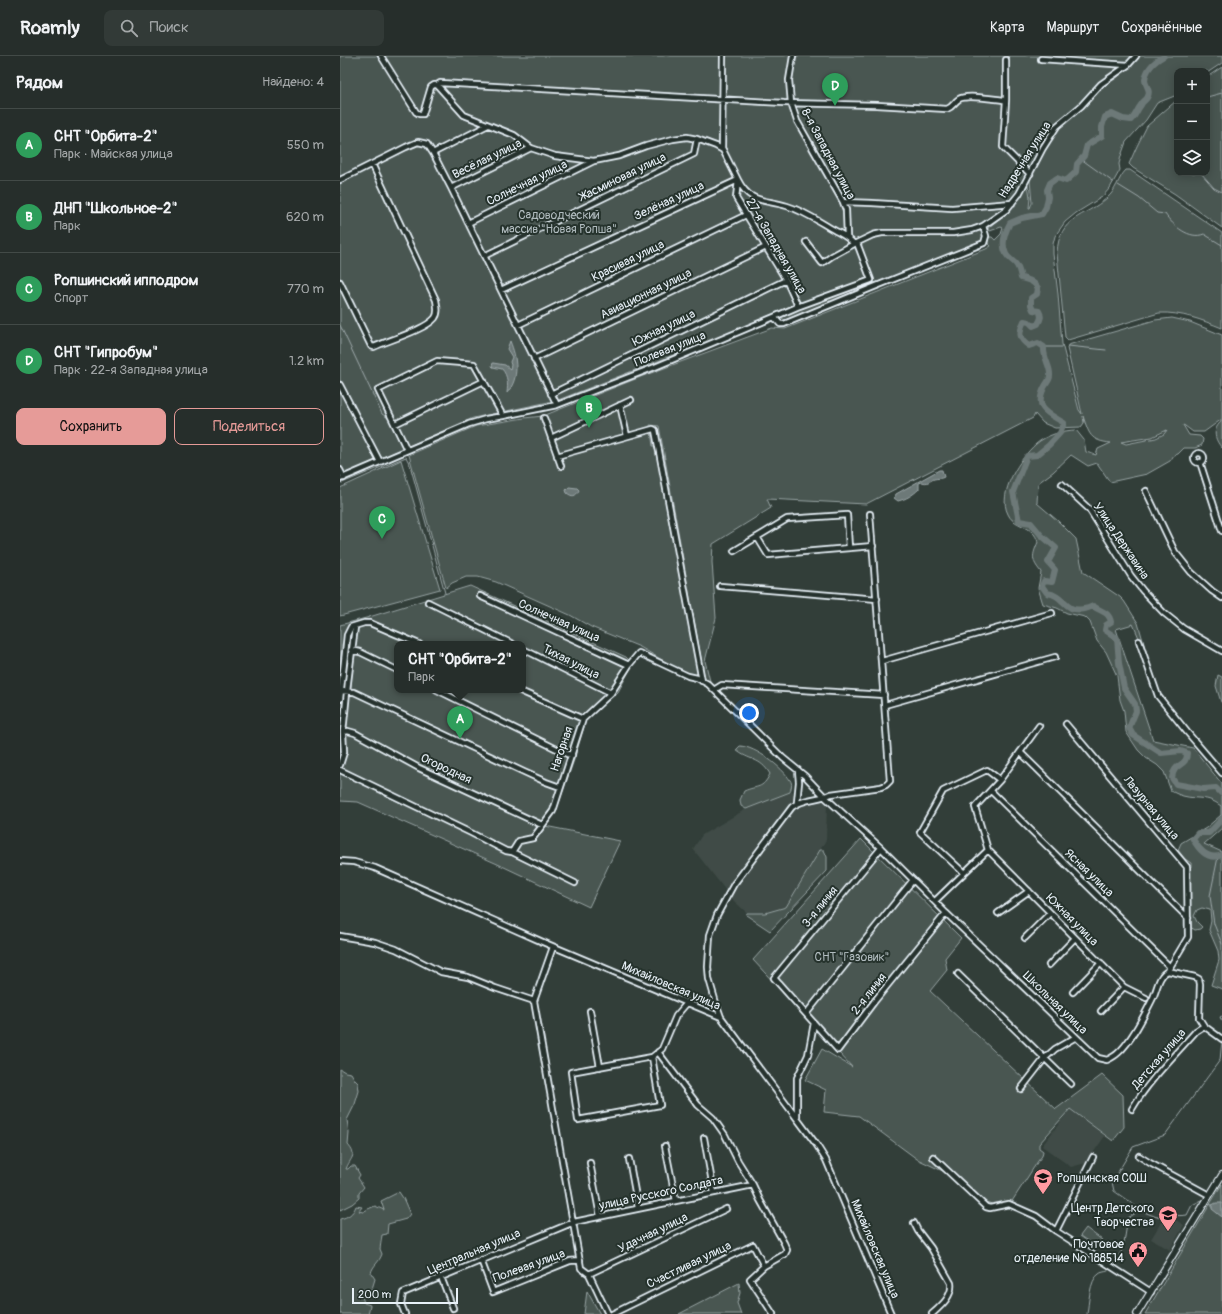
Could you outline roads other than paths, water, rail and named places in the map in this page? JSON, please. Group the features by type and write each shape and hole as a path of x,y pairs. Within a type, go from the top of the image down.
{"main road":[{"path":"1137,1314 1222,1175"}],"street":[{"path":"381,56 416,112 419,114 423,114 431,87 440,83 722,100 878,105 947,109 959,99 966,97 1006,100"},
{"path":"723,56 723,150"},
{"name":"8-я Западная улица","path":"792,56 789,80 791,103 797,121 846,210 847,237"},
{"name":"Надречная улица","path":"806,242 822,264 832,256 855,243 882,233 953,233 972,230 983,226 1006,210 1019,194 1043,148 1057,126 1081,106 1101,84 1128,65 1136,56"},
{"path":"1041,59 1128,65"},
{"path":"1006,60 1006,100 1002,147 1030,174"},
{"path":"437,85 464,115 514,135 532,148 555,156 594,161 620,156 646,146 672,139 687,137 716,146 723,150"},
{"path":"433,153 488,125"},
{"name":"Жасминовая улица","path":"484,256 694,154 697,140"},
{"path":"340,180 418,142 427,144 451,188 557,405"},
{"name":"Весёлая улица","path":"451,188 532,148"},
{"name":"27-я Западная улица","path":"723,150 738,180 736,198 786,280 796,300 797,307 774,317"},
{"name":"Солнечная улица","path":"468,223 594,161"},
{"path":"340,282 371,346 374,347 424,326 436,317 438,310 436,300 372,164"},
{"path":"738,180 742,189 756,199 786,206 802,212 855,243 871,280 797,307"},
{"name":"Зелёная улица","path":"501,290 738,180"},
{"path":"842,202 952,208 1012,203"},
{"name":"Красивая улица","path":"518,325 746,215"},
{"path":"774,317 780,324 784,324 984,243 986,236 983,226"},
{"name":"Авиационная улица","path":"534,359 766,247"},
{"name":"Южная улица","path":"551,394 786,280"},
{"name":"Полевая улица","path":"342,478 469,424 486,419 557,405 774,317"},
{"path":"407,450 378,390 437,361 474,364 503,416"},
{"path":"395,424 484,381"},
{"path":"340,385 380,462"},
{"path":"551,438 631,400"},
{"path":"620,405 627,436"},
{"path":"544,418 561,466"},
{"path":"557,456 653,429 656,430 702,681"},
{"path":"1200,462 1222,531"},
{"path":"340,470 342,478"},
{"name":"Улица Державина","path":"1062,484 1089,509 1131,576 1159,608 1184,629 1222,651"},
{"path":"1146,491 1175,552 1206,586 1222,598"},
{"path":"721,1017 709,979 708,967 710,935 717,915 734,884 797,802 825,797 831,794 881,787 890,781 874,546 870,514"},
{"path":"734,551 787,519 847,515 849,548"},
{"path":"757,537 768,554 874,546"},
{"path":"720,586 877,599"},
{"name":"Солнечная улица","path":"480,596 629,665"},
{"path":"428,602 507,641"},
{"path":"882,661 1052,613"},
{"path":"340,699 347,634 351,627 364,623 370,623 412,641"},
{"path":"340,765 344,752 343,732 351,650 355,626"},
{"path":"1139,641 1158,696 1222,773"},
{"path":"351,650 360,652 394,669"},
{"name":"Тихая улица","path":"526,650 611,693"},
{"name":"Школьная улица","path":"639,654 702,681 714,690 783,758 798,770 881,848 946,913 1098,1058 1107,1060 1118,1053 1134,1033 1153,999 1164,972 1169,969"},
{"name":"Нагорная","path":"512,852 519,842 533,838 553,810 583,719 611,693 629,665 639,654"},
{"path":"885,705 1055,657"},
{"path":"714,690 722,686 884,694"},
{"path":"340,690 354,692 546,782 560,787"},
{"path":"442,693 567,754 572,755"},
{"path":"525,693 583,719"},
{"name":"Лазурная улица","path":"1066,724 1187,867 1188,937 1169,969"},
{"path":"935,901 988,850 975,807 1000,780 1039,726"},
{"name":"Огородная","path":"343,732 348,731 355,733 419,768 542,825"},
{"path":"1020,752 1188,917"},
{"path":"340,770 575,883"},
{"path":"797,802 799,782 798,770"},
{"path":"964,873 920,832 943,791 987,770 1000,780"},
{"name":"Ясная улица","path":"991,791 1169,969"},
{"name":"3-я линия","path":"806,1014 774,978 881,848"},
{"name":"Южная улица","path":"988,850 1124,987 1146,998"},
{"name":"Михайловская улица","path":"340,861 354,862 375,868 553,947 721,1017 826,1160 891,1314"},
{"path":"797,1119 797,1078 808,1055 814,1023 806,1014 913,880"},
{"path":"998,913 1028,891"},
{"path":"1025,938 1050,912"},
{"name":"2-я линия","path":"814,1023 838,1050 874,1002 946,913"},
{"path":"340,936 375,942 396,949 441,972 468,977 495,988 534,1000"},
{"path":"1049,965 1075,938"},
{"path":"553,947 534,1000 581,1268 589,1274 608,1314"},
{"path":"1073,992 1101,963"},
{"path":"1169,969 1199,979 1199,1018 1204,1026 1222,1039"},
{"path":"958,974 1071,1084"},
{"path":"1101,1011 1124,987"},
{"path":"652,1058 660,1105 578,1120 571,1072 652,1058 662,1049 676,1016 687,1003"},
{"path":"590,1012 600,1067"},
{"name":"Детская улица","path":"1132,1109 1152,1081 1196,1031 1204,1026"},
{"path":"1021,1089 1045,1058 1055,1049 1076,1037"},
{"path":"658,1052 698,1105 713,1118 726,1135 738,1161 753,1185 784,1243 787,1250 785,1254 764,1266 750,1279 773,1314"},
{"path":"704,1138 714,1193"},
{"path":"665,1146 676,1201"},
{"path":"1139,1156 1209,1195"},
{"path":"933,1157 986,1207 990,1208 1009,1204 1036,1216 1056,1231 1151,1292"},
{"path":"1056,1231 1093,1157"},
{"path":"629,1159 638,1208"},
{"path":"590,1163 600,1216"},
{"name":"улица Русского Солдата","path":"574,1222 753,1185"},
{"name":"Удачная улица","path":"589,1274 726,1209"},
{"name":"Центральная улица","path":"405,1314 401,1304 403,1293 574,1222"},
{"path":"914,1223 931,1248 952,1287 944,1303 932,1314"},
{"name":"Счастливая улица","path":"612,1314 753,1245 764,1266"},
{"name":"Полевая улица","path":"481,1260 493,1292 570,1261 580,1260"},
{"path":"441,1277 453,1308"}],"waterway":[{"path":"1164,56 1149,68 1145,80 1149,93 1133,118 1131,120 1123,119 1112,114 1105,117 1102,127 1102,136 1087,145 1084,156 1077,164 1076,172 1066,181 1057,178 1050,183 1047,190 1048,197 1046,207 1042,214 1022,218 1010,223 1004,238 1006,254 1017,266 1021,278 1031,281 1038,288 1037,294 1031,298 1031,305 1033,310 1039,311 1041,314 1040,319 1038,324 1033,326 1029,322 1024,321 1020,335 1023,341 1029,346 1038,343 1044,347 1050,376 1041,395 1042,406 1044,410 1064,423 1060,433 1049,445 1037,455 1027,456 1013,492 1019,521 1031,523 1041,535 1056,548 1048,562 1055,570 1052,582 1044,581 1042,586 1047,593 1058,597 1073,609 1082,609 1093,606 1107,614 1110,618 1111,622 1106,625 1105,630 1117,638 1119,663 1124,688 1135,704 1136,711 1129,728 1133,735 1161,753 1181,751 1187,753 1185,761 1175,769 1173,773 1172,778 1176,784 1203,789 1216,788 1222,794"},
{"path":"1210,96 1222,93"},
{"path":"1081,159 1113,182"},
{"path":"1204,176 1214,188 1222,192"},
{"path":"1118,185 1139,198 1157,213 1165,214 1172,223 1182,231 1193,235 1204,234 1222,245"},
{"path":"340,325 382,414 390,419"},
{"path":"1068,346 1106,350"},
{"path":"1044,347 1062,347"},
{"path":"395,431 403,449"},
{"path":"342,483 406,457 410,465 445,593"},
{"path":"1222,819 1209,833 1198,833 1193,839 1204,853 1212,857 1222,855"},
{"path":"1218,857 1210,896 1214,924 1222,944"},
{"path":"1222,1016 1220,1017 1222,1021"},
{"path":"1112,1265 1123,1249 1128,1218 1141,1210 1114,1191 1112,1182 1133,1147 1165,1135 1220,1060 1222,1041"},
{"path":"1141,1211 1157,1217 1164,1215 1187,1215 1192,1205 1202,1200"},
{"path":"1208,1204 1212,1205"},
{"path":"1087,1314 1093,1281 1100,1273 1108,1271"}],"place":[{"name":"СНТ \"Гипробум\"","path":"835,106"},
{"name":"ДНП \"Школьное-2\"","path":"589,428"},
{"name":"Ропшинский ипподром","path":"382,539"},
{"name":"СНТ \"Орбита-2\"","path":"460,739"},
{"name":"Ропшинская СОШ","path":"1043,1195"},
{"name":"Центр Детского Творчества","path":"1168,1232"},
{"name":"Почтовое отделение № 188514","path":"1138,1268"}],"park label":[{"name":"Садоводческий массив \"Новая Ропша\"","path":"559,222"},
{"name":"СНТ \"Газовик\"","path":"852,957"}]}
